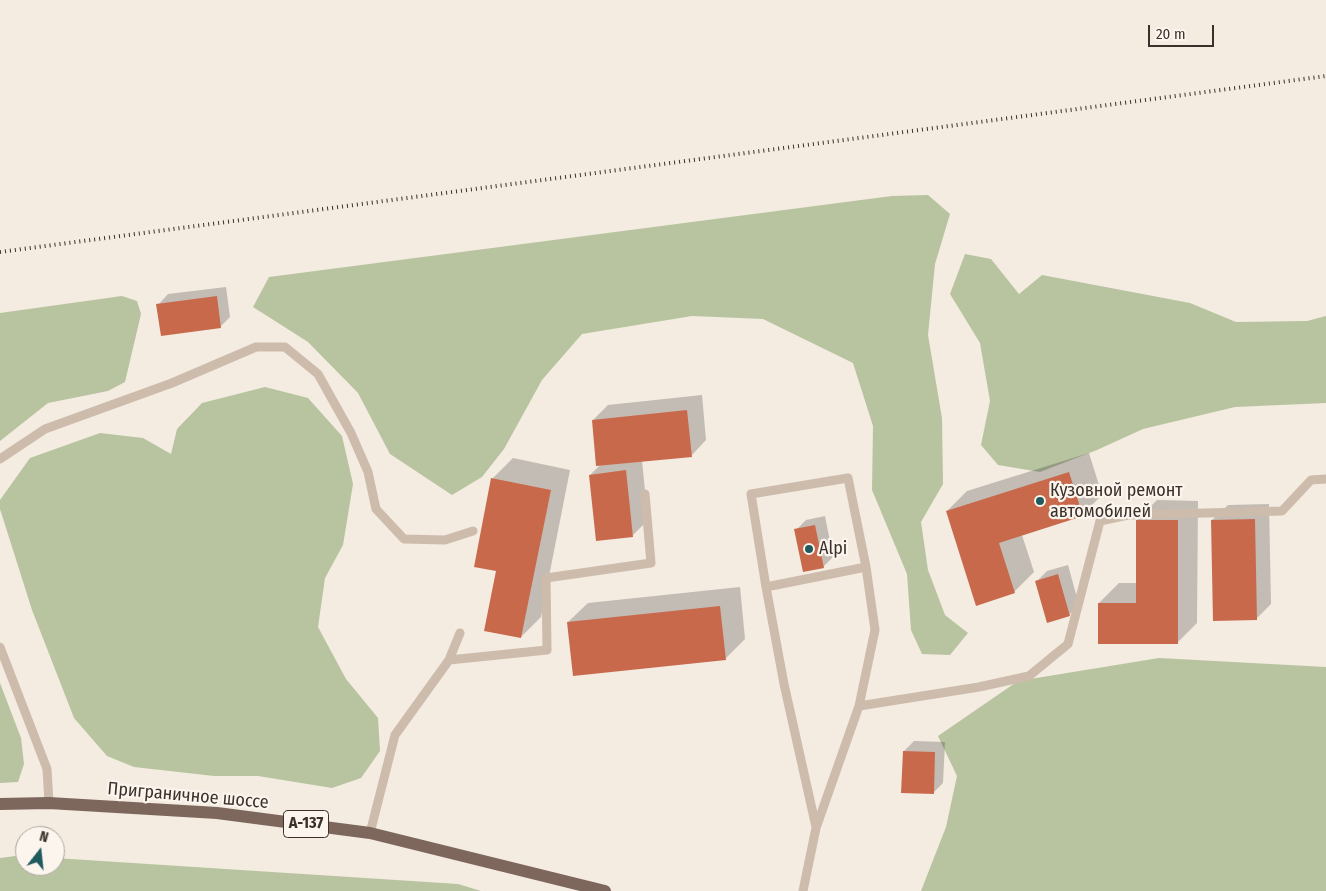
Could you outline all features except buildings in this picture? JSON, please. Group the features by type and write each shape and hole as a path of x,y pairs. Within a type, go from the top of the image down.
{"main road":[{"name":"Приграничное шоссе","path":"0,804 49,803 217,813 370,833 604,891"}],"lane":[{"path":"0,459 45,429 172,383 256,347 285,347 318,374 351,433 368,472 376,509 404,539 445,540 473,532"},
{"path":"803,891 816,828 859,706 875,630 866,567 848,478 751,494 784,684 816,828"},
{"path":"859,706 1029,676 1068,644 1100,521 1128,515 1282,511 1311,480 1326,479"},
{"path":"449,660 547,650 546,578 651,564 645,494"},
{"path":"766,587 866,567"},
{"path":"370,833 395,736 449,660 460,633"},
{"path":"0,647 47,769 49,803"}],"green space":[{"path":"928,195 950,214 935,264 928,335 942,418 943,484 921,522 928,570 945,615 968,633 950,655 922,654 911,630 907,574 872,490 873,426 853,363 763,319 692,316 582,334 542,380 504,449 482,477 452,495 390,454 358,393 308,342 253,307 269,277 892,196"},
{"path":"965,254 991,259 1019,294 1042,275 1190,303 1236,322 1307,321 1326,316 1326,403 1235,407 1143,429 1097,450 1040,472 998,465 981,445 990,401 980,343 950,294"},
{"path":"122,296 137,301 141,314 125,382 108,391 48,403 0,441 0,313"},
{"path":"265,387 308,398 342,436 353,484 343,545 325,578 318,627 346,679 378,718 380,751 361,778 332,788 258,776 214,776 134,767 107,756 74,718 32,610 0,509 0,500 30,458 100,433 143,438 171,454 177,429 202,403"},
{"path":"1159,658 1326,667 1326,891 921,891 946,827 957,776 938,736 1018,681"},
{"path":"0,683 21,738 24,764 18,782 0,783"},
{"path":"15,856 15,876 65,876 65,859 458,884 481,891 0,891 0,858"}],"railway":[{"path":"0,252 1326,76"}],"place":[{"name":"Кузовной ремонт автомобилей","path":"1040,501"},
{"name":"Alpi","path":"809,549"}]}
